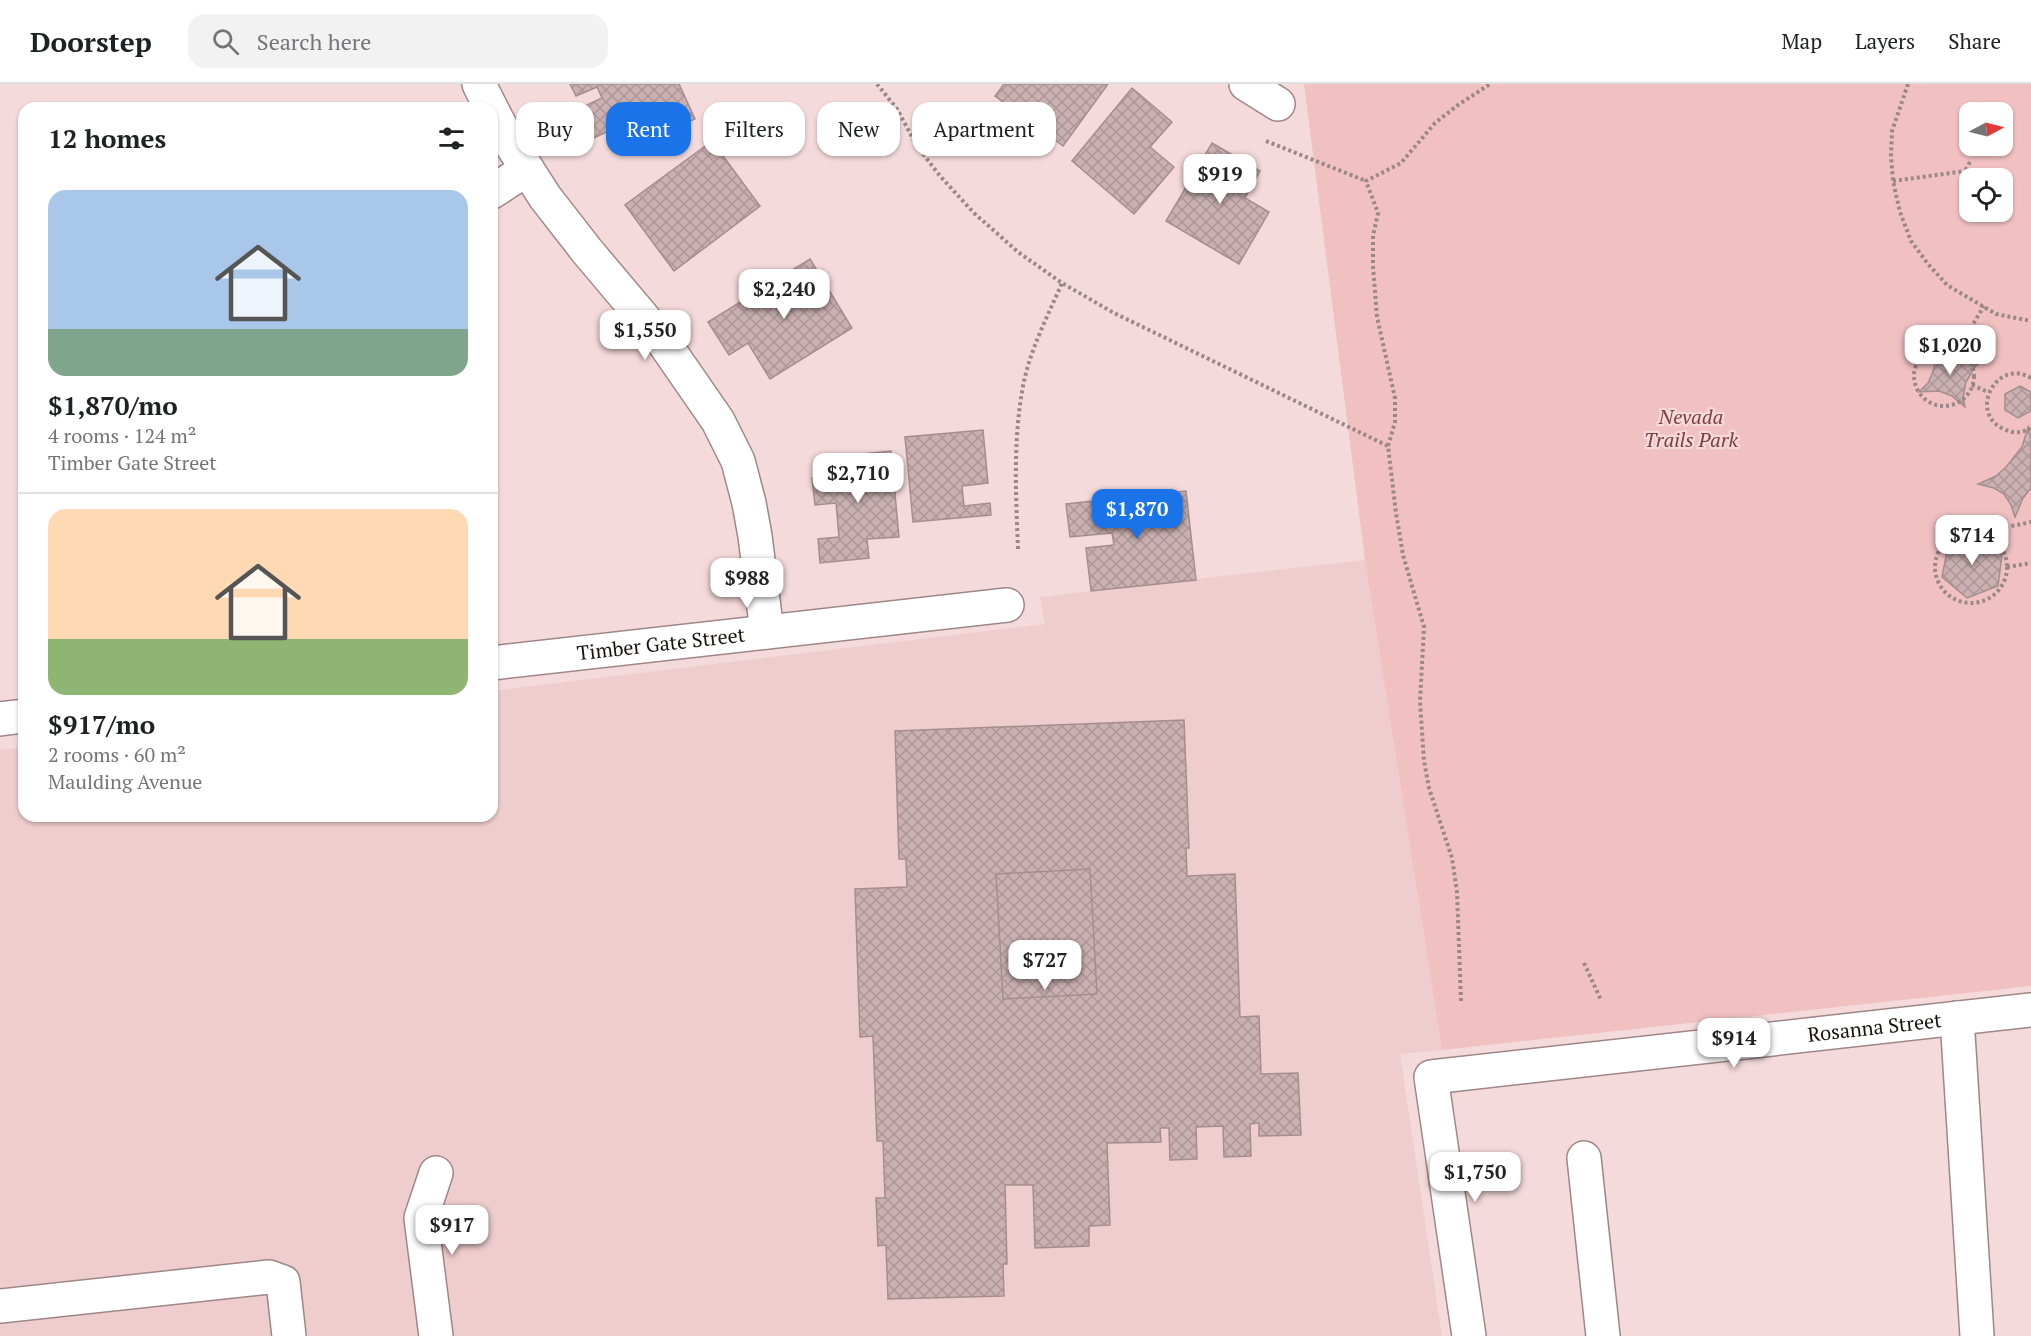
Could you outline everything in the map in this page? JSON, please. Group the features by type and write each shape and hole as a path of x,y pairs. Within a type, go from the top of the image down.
{"street":[{"path":"479,84 488,102"},
{"path":"1246,84 1278,104"},
{"path":"498,122 545,197 662,340 718,421 738,461 749,503 756,536 767,632"},
{"path":"498,188 527,169"},
{"name":"Timber Gate Street","path":"498,662 1007,605"},
{"path":"0,718 18,716"},
{"name":"Rosanna Street","path":"1469,1336 1431,1077 2031,1010"},
{"path":"1957,1018 1977,1336"},
{"path":"1584,1158 1603,1336"},
{"path":"436,1173 421,1218 436,1336"},
{"path":"0,1306 269,1277 283,1282 289,1336"}],"path":[{"path":"877,84 897,109 917,146 939,176 974,213 1017,252 1062,283 1114,314 1388,446"},
{"path":"1366,181 1401,163 1435,123 1490,84"},
{"path":"1908,84 1892,131 1891,156 1893,181 1900,212 1911,241 1947,285 1996,314 2031,321"},
{"path":"1266,141 1366,181 1378,213 1374,236 1373,266 1377,317 1395,398 1395,422 1388,446 1404,555 1424,627 1420,702 1424,761 1429,788 1448,843 1454,870 1457,892 1461,1001"},
{"path":"1967,168 1970,162"},
{"path":"1893,181 1959,172"},
{"path":"1018,549 1015,467 1022,391 1034,346 1062,283"},
{"path":"1958,349 1984,306"},
{"path":"1940,346 1958,349 1971,363 1974,373 1972,385 1970,392 1954,405 1934,405 1925,400 1914,383 1917,362 1923,354 1940,346"},
{"path":"2031,378 2018,373 2000,378 1988,392 1986,402 1992,421 2000,428 2009,432 2031,428"},
{"path":"1972,385 1988,392"},
{"path":"1981,532 1992,537 2000,546 2007,567 2005,579 2000,589 1991,597 1980,602 1968,603 1957,600 1947,593 1940,583 1936,572 1936,560 1940,549 1958,534 2031,522"},
{"path":"2007,567 2031,563"},
{"path":"1584,963 1601,1000"}],"shaded area":[{"path":"1365,560 1442,1050 1400,1054 1442,1336 0,1336 0,750 18,748 18,822 498,822 498,690 1045,624 1040,597"}],"green space":[{"name":"Nevada Trails Park","path":"1304,84 2031,84 2031,986 1442,1050 1365,560"}],"building":[{"path":"570,84 679,84 687,102 606,102 606,132 594,138 593,102 602,98 597,87 576,96"},
{"path":"1004,84 1108,84 1063,146 1056,141 1056,102 1003,102 995,96"},
{"path":"1132,88 1172,122 1150,147 1174,167 1134,214 1072,161"},
{"path":"1212,143 1260,171 1245,198 1269,212 1239,264 1166,221"},
{"path":"703,148 703,156 723,156 760,206 674,271 625,205"},
{"path":"810,259 852,328 770,379 748,343 729,355 708,322"},
{"path":"1935,344 1950,358 1966,362 1982,361 1975,367 1966,382 1963,398 1965,407 1952,396 1939,391 1919,392 1928,383 1932,374 1937,357"},
{"path":"2020,386 2031,392 2031,411 2018,418 2005,410 2005,394"},
{"path":"2028,427 2031,438 2031,488 2023,498 2015,517 2004,494 1994,488 1978,484 1996,476 2006,467 2022,447"},
{"path":"983,430 988,483 962,486 964,506 990,503 991,515 913,522 905,437"},
{"path":"891,451 899,537 867,539 869,558 820,563 818,539 839,537 836,503 815,505 812,478 835,476 833,457"},
{"path":"1186,491 1196,580 1091,591 1086,548 1114,545 1112,533 1070,537 1066,504"},
{"path":"1977,535 2002,555 1998,586 1967,598 1942,577 1948,546"},
{"path":"1184,720 1189,848 1186,848 1187,876 1235,874 1240,1017 1259,1016 1261,1074 1298,1073 1301,1135 1259,1136 1259,1123 1250,1124 1251,1156 1224,1157 1223,1126 1196,1127 1197,1159 1170,1160 1169,1128 1160,1128 1161,1142 1107,1143 1110,1225 1089,1226 1089,1246 1035,1248 1033,1185 1005,1185 1007,1264 1003,1264 1004,1296 888,1299 886,1245 878,1246 876,1198 885,1198 883,1141 877,1141 873,1036 860,1037 855,889 907,887 906,859 899,859 895,731"},
{"path":"1090,869 1097,994 1003,999 996,874"}]}
